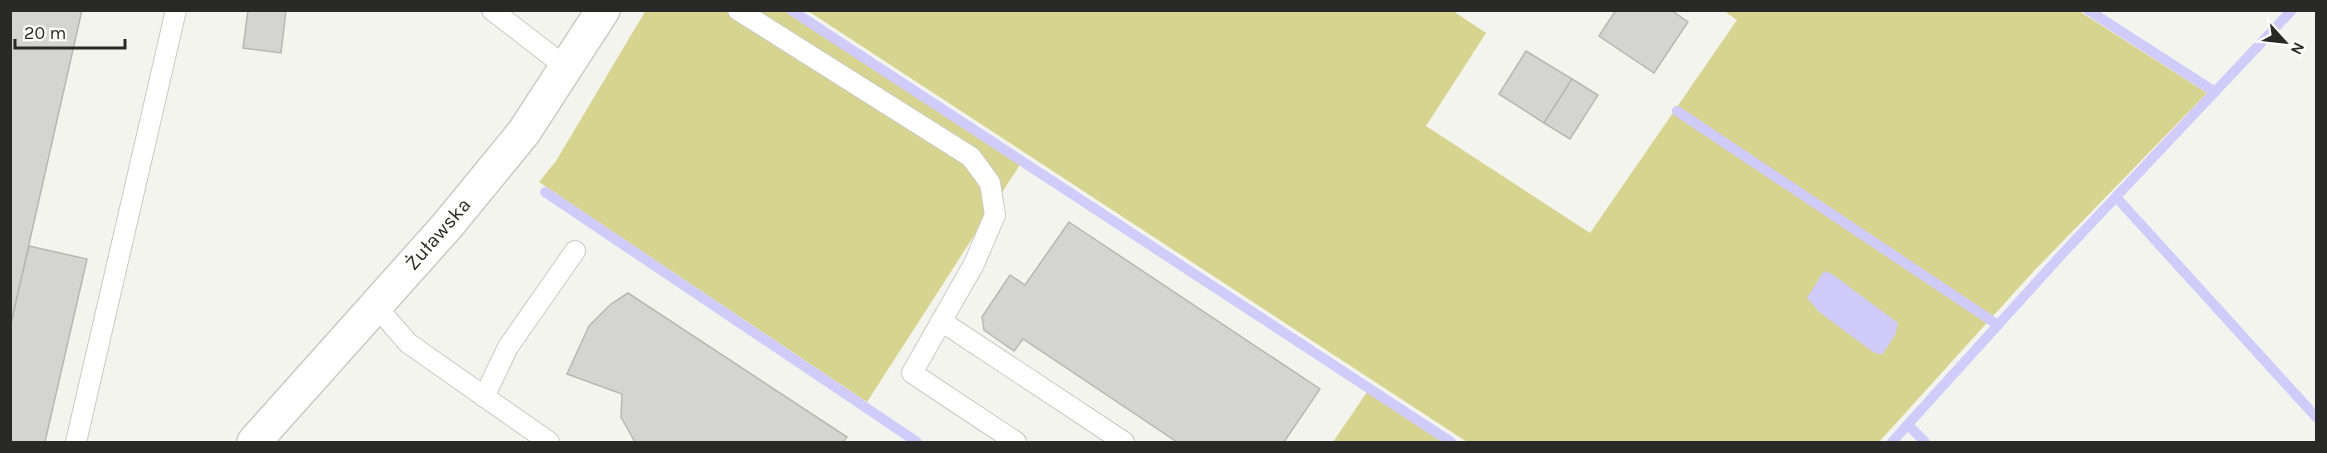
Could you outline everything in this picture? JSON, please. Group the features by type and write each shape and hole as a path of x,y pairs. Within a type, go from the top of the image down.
{"street":[{"name":"Żuławska","path":"254,442 447,226 524,132 603,10"}],"lane":[{"path":"76,442 176,10"},
{"path":"492,10 567,68"},
{"path":"738,10 971,157 990,183 995,215 974,264 912,373 1016,442"},
{"path":"484,397 508,347 575,251"},
{"path":"375,305 408,342 549,442"},
{"path":"941,321 1124,442"}],"shaded area":[{"path":"646,10 785,11 1021,163 867,402 539,182 556,161"},
{"path":"808,11 1453,11 1486,33 1426,126 1590,233 1737,20 1724,11 2079,11 2207,93 2032,273 1879,442 1467,442"},
{"path":"1824,271 1832,274 1898,323 1895,335 1882,355 1873,352 1819,312 1807,298"},
{"path":"1367,392 1444,442 1333,442"}],"building":[{"path":"10,10 82,10 10,328"},
{"path":"248,10 286,10 281,53 243,48"},
{"path":"1616,10 1671,10 1688,22 1654,73 1599,36"},
{"path":"1526,51 1572,79 1544,123 1499,94"},
{"path":"1572,79 1598,95 1570,139 1544,123"},
{"path":"1069,222 1320,389 1284,442 1177,442 1023,339 1014,351 984,330 982,317 1010,275 1025,285"},
{"path":"29,246 87,259 45,442 10,442 10,328"},
{"path":"628,293 847,437 843,442 635,442 621,417 622,394 567,374 589,326 611,304"}],"waterway":[{"path":"791,10 1451,442"},
{"path":"2088,10 2215,92"},
{"path":"1892,442 2064,252 2292,10"},
{"path":"1677,111 1998,325"},
{"path":"545,192 917,442"},
{"path":"2116,197 2316,417"},
{"path":"1908,425 1925,442"}]}
